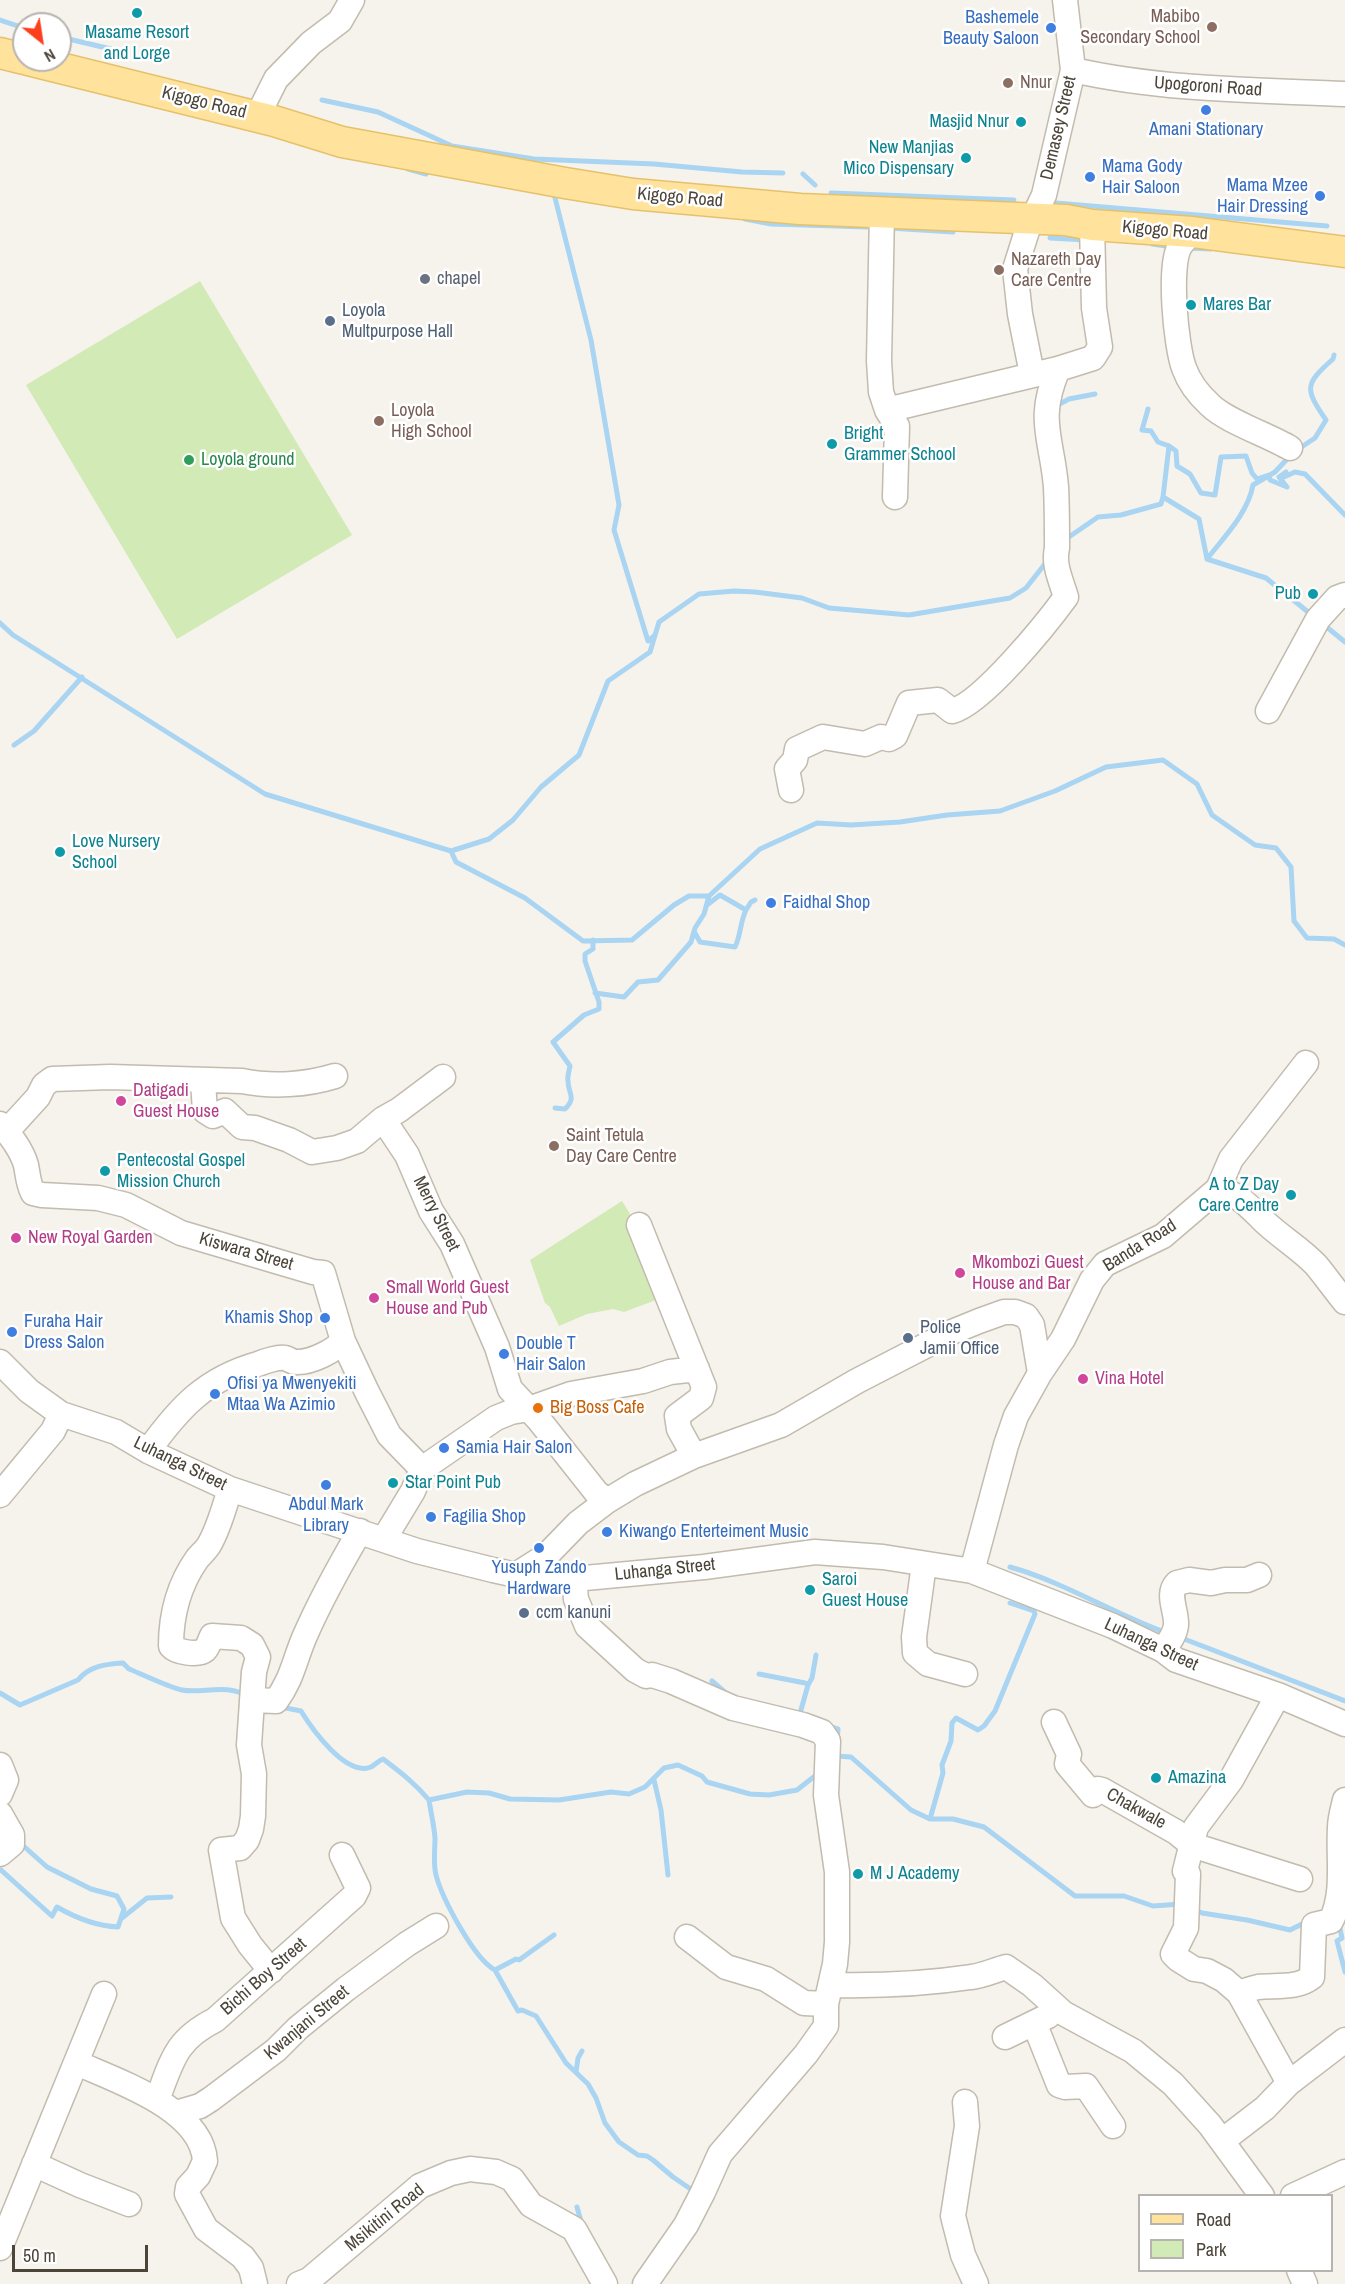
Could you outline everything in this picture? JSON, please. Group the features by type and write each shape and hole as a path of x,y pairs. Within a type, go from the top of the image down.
{"main road":[{"name":"Kigogo Road","path":"72,71 257,117 342,142 633,194 800,209 1066,220 1092,225 1192,232 1345,252"}],"street":[{"path":"257,117 276,79 311,43 340,21 352,0"},
{"name":"Demasey Street","path":"1032,374 1020,314 1016,269 1027,231 1044,195 1073,70 1065,0"},
{"name":"Upogoroni Road","path":"1073,70 1119,80 1211,89 1345,94"},
{"path":"882,212 879,361 881,393 887,410 895,421 897,433 895,497"},
{"path":"887,410 1058,369 1093,358 1100,347 1094,308 1092,225"},
{"path":"1192,232 1179,247 1174,282 1174,315 1183,367 1199,394 1219,413 1274,438 1290,448"},
{"path":"791,790 787,769 795,760 797,749 823,737 865,744 881,737 889,739 895,736 909,703 938,700 952,711 961,709 989,687 1051,618 1066,597 1057,571 1056,488 1045,412 1058,369"},
{"path":"1268,711 1318,619 1337,598 1345,595"},
{"path":"1306,1063 1231,1159 1218,1189 1230,1191 1293,1244 1316,1265 1345,1302"},
{"path":"4,1127 38,1097 44,1085 52,1079 110,1077 280,1084 335,1076"},
{"path":"203,1082 205,1111 213,1116 225,1111 242,1127 255,1128 289,1140 312,1152 337,1148 357,1141 383,1119 443,1077"},
{"name":"Merry Street","path":"383,1119 407,1155 431,1211 452,1244 497,1347 510,1389 596,1492 607,1501"},
{"name":"Kiswara Street","path":"4,1127 26,1163 28,1183 33,1193 98,1198 126,1205 181,1233 323,1273 343,1341 389,1435 422,1469"},
{"name":"Banda Road","path":"972,1571 1016,1416 1040,1373 1063,1340 1092,1280 1105,1264 1163,1236 1218,1189"},
{"path":"639,1225 705,1387 701,1398 677,1416 679,1429 694,1456"},
{"path":"516,1575 546,1556 578,1523 635,1484 694,1456 781,1425 857,1381 952,1332 1004,1312 1020,1313 1026,1316 1032,1325 1040,1373"},
{"path":"148,1451 183,1406 196,1394 218,1380 244,1368 276,1359 286,1358 300,1363 309,1361 338,1347 343,1341"},
{"name":"Luhanga Street","path":"0,1362 29,1391 61,1414 116,1432 148,1451 230,1489 417,1551 516,1575 573,1579 704,1567 815,1552 883,1557 972,1571 1113,1626 1163,1650 1176,1660 1278,1695 1345,1724"},
{"path":"384,1539 413,1491 422,1469 496,1418 571,1394 643,1381 670,1372 697,1369"},
{"path":"0,1495 53,1431 61,1414"},
{"path":"230,1489 212,1539 186,1577 177,1596 172,1622 171,1646 178,1651 202,1652 206,1649 212,1636 241,1638 252,1645 258,1657 254,1672 249,1744 254,1774 251,1829 247,1840 240,1848 221,1850 233,1918 270,1971"},
{"path":"253,1700 276,1701 287,1685 303,1639 360,1531"},
{"path":"924,1564 914,1637 915,1653 928,1664 965,1674"},
{"path":"1163,1650 1173,1636 1176,1626 1172,1593 1177,1583 1189,1580 1211,1582 1247,1580 1259,1575"},
{"path":"573,1579 576,1599 587,1626 635,1670 646,1676 652,1675 671,1681 733,1708 803,1725 822,1732 828,1741 826,1795 837,1872 837,1942 828,1995 826,2026 806,2054 720,2154 704,2192 686,2225 645,2284"},
{"path":"1278,1695 1231,1780 1196,1827 1185,1871 1189,1882 1186,1928 1174,1956 1194,1969 1212,1973 1239,1993 1290,2083"},
{"name":"Chakwale","path":"1054,1722 1069,1754 1066,1764 1093,1795 1098,1790 1102,1790 1176,1832 1192,1845 1300,1878"},
{"path":"0,1765 6,1780 0,1794"},
{"path":"1239,1993 1257,1987 1296,1985 1312,1977 1314,1925 1331,1921 1338,1908 1341,1869 1340,1830 1345,1800"},
{"path":"0,1814 12,1835 12,1844 0,1854"},
{"name":"Bichi Boy Street","path":"166,2106 171,2060 186,2040 199,2028 215,2020 354,1896 358,1888 342,1855"},
{"name":"Kwanjani Street","path":"166,2106 200,2106 211,2099 276,2050 298,2028 346,1989 407,1944 436,1926"},
{"path":"687,1937 726,1967 766,1979 804,2003 828,1995 878,1986 972,1977 1006,1967 1032,1985 1063,2013 1133,2051 1173,2084 1210,2125 1261,2194"},
{"path":"0,2248 104,1994"},
{"path":"1005,2037 1042,2018 1063,2013"},
{"path":"1039,2020 1037,2030 1059,2085 1086,2086 1113,2126"},
{"path":"1222,2141 1345,2040"},
{"path":"76,2063 166,2106 192,2131 205,2155 202,2168 188,2187 187,2194 206,2229 243,2257 251,2268 255,2284"},
{"path":"965,2102 967,2126 953,2216 963,2255 976,2284"},
{"path":"34,2164 129,2204"},
{"name":"Msikitini Road","path":"299,2284 309,2280 420,2186 470,2169 496,2172 512,2179 531,2205 574,2229 605,2284"},
{"path":"1297,2194 1345,2172"}],"green space":[{"name":"Loyola ground","path":"200,281 352,535 177,639 26,385"},
{"path":"622,1201 646,1240 664,1297 624,1312 613,1309 587,1314 559,1326 550,1307 545,1303 530,1260"}],"waterway":[{"path":"0,20 12,24"},
{"path":"72,40 111,49"},
{"path":"322,100 378,112 452,146 534,159 783,173"},
{"path":"408,169 426,174"},
{"path":"803,174 815,185"},
{"path":"553,190 591,340 619,505 614,530 648,641 654,636"},
{"path":"831,193 1014,200"},
{"path":"1056,203 1327,226"},
{"path":"745,219 771,224 867,227"},
{"path":"889,228 953,232"},
{"path":"1050,238 1086,240"},
{"path":"1152,244 1173,247"},
{"path":"1188,248 1211,249"},
{"path":"1297,450 1315,438 1326,420 1314,400 1311,387 1317,375 1333,359 1334,355"},
{"path":"1054,407 1069,399 1095,394"},
{"path":"1148,409 1142,430 1151,431 1158,442 1169,446 1163,497"},
{"path":"1169,446 1176,451 1177,466 1190,474 1201,493 1215,495 1221,457 1246,456 1252,473 1257,479 1269,475 1270,480 1287,487 1279,477 1286,472 1284,477 1295,472 1305,474 1345,515"},
{"path":"1207,559 1241,515 1253,485 1275,472 1290,456"},
{"path":"1063,541 1098,517 1121,515 1161,504 1163,497 1199,519 1207,559 1266,578 1313,616"},
{"path":"451,851 489,839 513,820 541,787 579,755 608,681 650,652 659,622 699,594 755,592 802,598 829,608 909,615 1010,598 1026,588 1048,560"},
{"path":"0,623 13,635 265,794 451,851 456,862 525,898 583,941 632,940 674,905 689,896 709,896 760,849 817,823 851,825 900,822 947,815 1000,811 1055,791 1106,767 1163,760 1197,784 1212,815 1255,845 1276,848 1291,867 1294,921 1307,938 1334,939 1345,945"},
{"path":"1323,624 1345,642"},
{"path":"14,745 34,731 82,677"},
{"path":"707,905 720,895 746,910 755,900"},
{"path":"595,993 624,997 638,982 658,980 691,942 695,928 704,914 709,896"},
{"path":"695,933 700,942 735,947 746,910"},
{"path":"555,1108 565,1109 571,1098 568,1085 570,1066 553,1042 584,1015 599,1009 599,1002 585,961 585,954 593,949 593,940"},
{"path":"1010,1567 1050,1581 1167,1633"},
{"path":"930,1819 943,1773 942,1765 951,1741 952,1723 956,1718 978,1730 984,1726 995,1711 1035,1614 1034,1611 1010,1603"},
{"path":"1179,1637 1345,1701"},
{"path":"808,1685 812,1678 816,1655"},
{"path":"0,1693 20,1705 78,1680 93,1669 123,1663 129,1669 182,1690 223,1689 247,1696"},
{"path":"759,1674 808,1685 799,1717"},
{"path":"712,1681 727,1694"},
{"path":"281,1707 301,1711 331,1750 351,1765 361,1768 371,1767 383,1759 413,1783 429,1800 467,1792 489,1793 510,1799 559,1800 611,1792 629,1794 645,1787 664,1768 678,1765 702,1776 707,1782 750,1794 769,1795 797,1790 820,1772"},
{"path":"827,1726 838,1729 837,1741"},
{"path":"835,1756 851,1757 911,1810 930,1819 953,1819 984,1827 1075,1896 1124,1896 1153,1906 1181,1904"},
{"path":"654,1780 661,1810 668,1875"},
{"path":"429,1800 435,1838 436,1875 445,1898 469,1941 478,1954 495,1970 518,2011 522,2010 536,2016 566,2063 588,2084 605,2123 619,2142 638,2155 647,2156 695,2192"},
{"path":"1,1870 52,1916 57,1907 86,1921 118,1927 124,1909 117,1896 91,1889 47,1867 19,1842"},
{"path":"122,1918 147,1898 171,1897"},
{"path":"1193,1909 1202,1913 1290,1930 1302,1924 1308,1925"},
{"path":"1339,1924 1342,1938 1337,1941 1345,1972"},
{"path":"495,1970 516,1959 519,1960 554,1935"},
{"path":"576,2072 578,2058 582,2051"},
{"path":"577,2207 582,2225"}],"place":[{"name":"Masame Resort and Lorge","path":"137,13"},
{"name":"Mabibo Secondary School","path":"1212,27"},
{"name":"Bashemele Beauty Saloon","path":"1051,28"},
{"name":"Nnur","path":"1008,83"},
{"name":"Amani Stationary","path":"1206,110"},
{"name":"Masjid Nnur","path":"1021,122"},
{"name":"New Manjias Mico Dispensary","path":"966,158"},
{"name":"Mama Gody Hair Saloon","path":"1090,177"},
{"name":"Mama Mzee Hair Dressing","path":"1320,196"},
{"name":"Nazareth Day Care Centre","path":"999,270"},
{"name":"chapel","path":"425,279"},
{"name":"Mares Bar","path":"1191,305"},
{"name":"Loyola Multpurpose Hall","path":"330,321"},
{"name":"Loyola High School","path":"379,421"},
{"name":"Bright Grammer School","path":"832,444"},
{"name":"Loyola ground","path":"189,460"},
{"name":"Pub","path":"1313,594"},
{"name":"Love Nursery School","path":"60,852"},
{"name":"Faidhal Shop","path":"771,903"},
{"name":"Datigadi Guest House","path":"121,1101"},
{"name":"Saint Tetula Day Care Centre","path":"554,1146"},
{"name":"Pentecostal Gospel Mission Church","path":"105,1171"},
{"name":"A to Z Day Care Centre","path":"1291,1195"},
{"name":"New Royal Garden","path":"16,1238"},
{"name":"Mkombozi Guest House and Bar","path":"960,1273"},
{"name":"Small World Guest House and Pub","path":"374,1298"},
{"name":"Khamis Shop","path":"325,1318"},
{"name":"Furaha Hair Dress Salon","path":"12,1332"},
{"name":"Police Jamii Office","path":"908,1338"},
{"name":"Double T Hair Salon","path":"504,1354"},
{"name":"Vina Hotel","path":"1083,1379"},
{"name":"Ofisi ya Mwenyekiti Mtaa Wa Azimio","path":"215,1394"},
{"name":"Big Boss Cafe","path":"538,1408"},
{"name":"Samia Hair Salon","path":"444,1448"},
{"name":"Star Point Pub","path":"393,1483"},
{"name":"Abdul Mark Library","path":"326,1485"},
{"name":"Fagilia Shop","path":"431,1517"},
{"name":"Kiwango Enterteiment Music","path":"607,1532"},
{"name":"Yusuph Zando Hardware","path":"539,1548"},
{"name":"Saroi Guest House","path":"810,1590"},
{"name":"ccm kanuni","path":"524,1613"},
{"name":"Amazina","path":"1156,1778"},
{"name":"M J Academy","path":"858,1874"}]}
